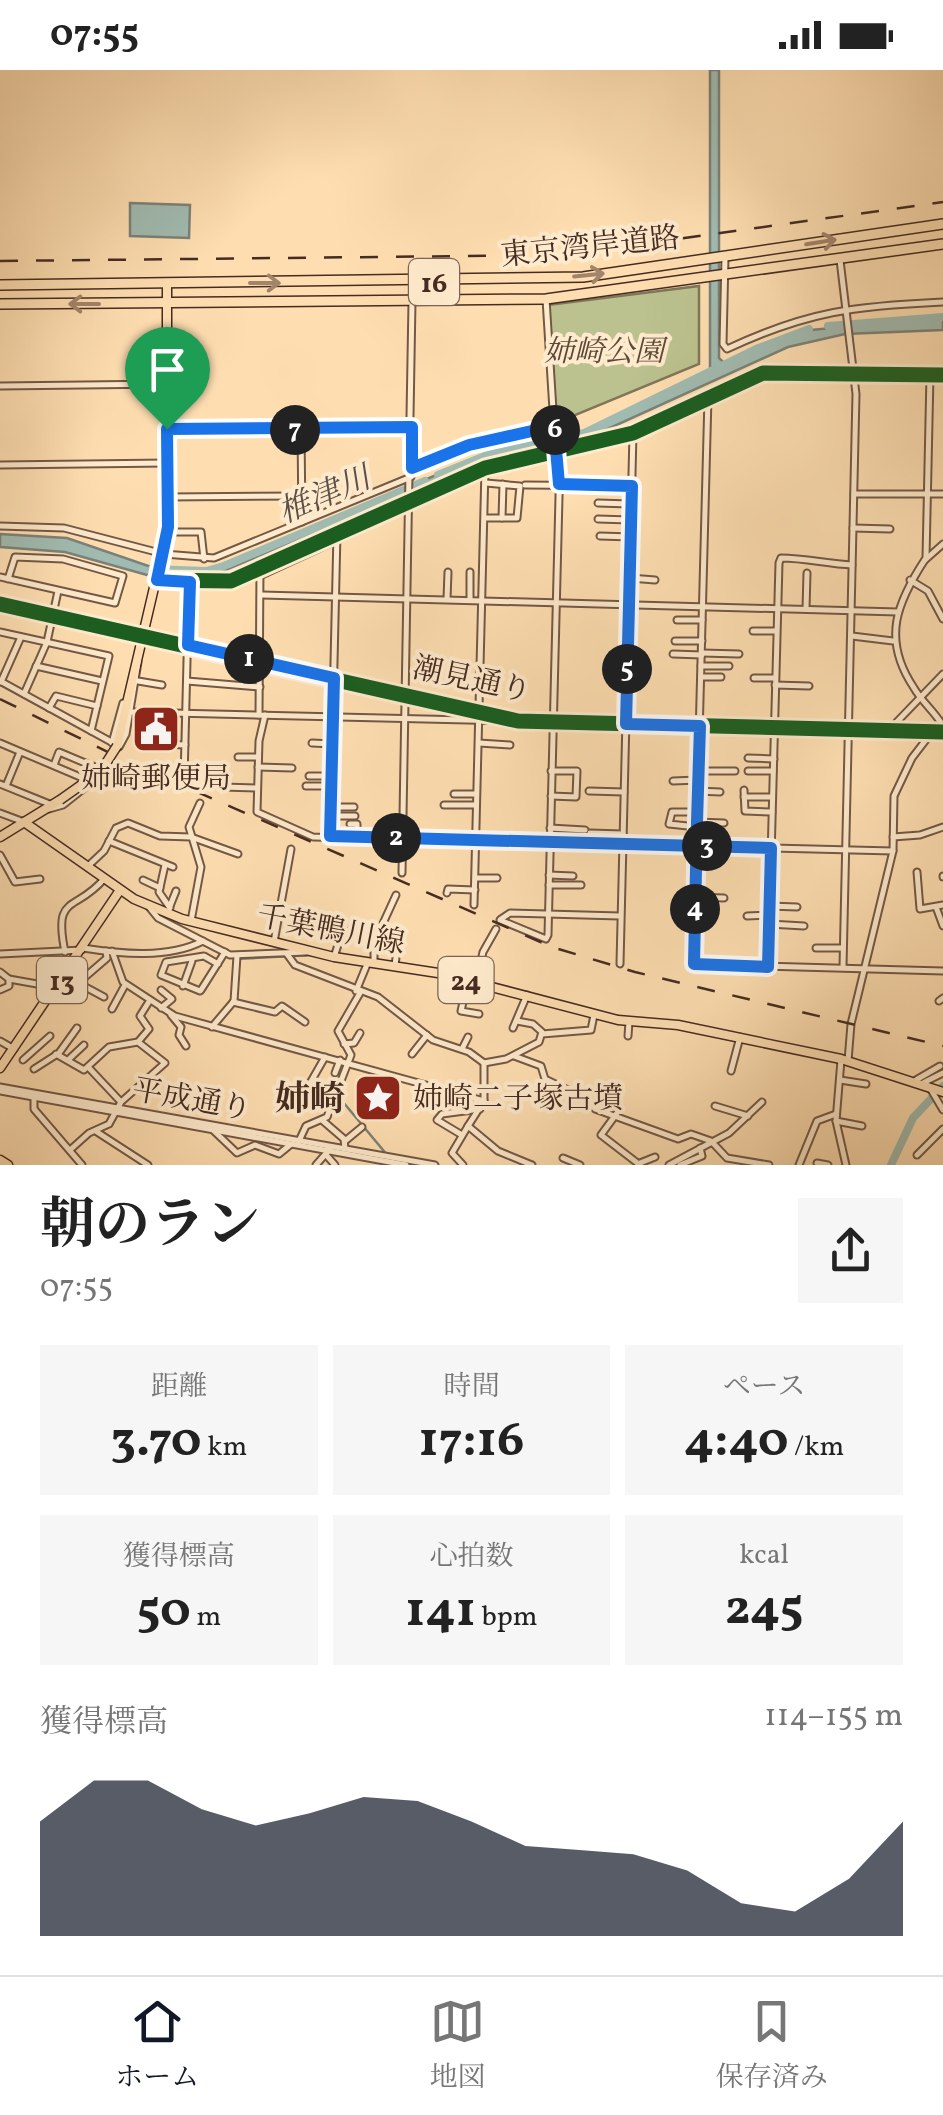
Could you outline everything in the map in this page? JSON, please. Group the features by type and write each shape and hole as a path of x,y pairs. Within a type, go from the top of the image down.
{"highway":[{"name":"東京湾岸道路","path":"0,285 527,280 725,257 943,224"},
{"name":"東京湾岸道路","path":"0,304 546,298 702,280 943,244"}],"main road":[{"path":"0,838 90,781 111,756 137,676 167,532 167,284"},
{"name":"千葉鴨川線","path":"24,822 120,890 149,906 191,921 313,952 472,982 629,1022 678,1025 844,1060 943,1092"},
{"name":"13","path":"0,1068 120,890"},
{"path":"0,1160 8,1165"}],"street":[{"path":"725,257 723,344 727,349 780,323 848,311 943,302"},
{"path":"840,260 856,373 843,968"},
{"path":"546,298 554,428 559,449 550,843 548,914 546,939 500,920 510,913 548,914 620,916"},
{"path":"402,873 412,302"},
{"path":"158,578 231,581 261,571 485,468 633,433 763,372 943,375"},
{"path":"925,560 930,374"},
{"path":"0,386 167,384"},
{"path":"708,396 694,964 943,972"},
{"path":"167,429 412,427"},
{"path":"412,468 469,445 554,428"},
{"path":"301,430 302,523"},
{"path":"620,964 633,433"},
{"path":"0,465 168,463"},
{"path":"474,904 485,468"},
{"path":"0,526 64,528 163,557 204,559 224,555 411,480"},
{"path":"485,518 519,516 520,486 486,484"},
{"path":"502,518 503,484"},
{"path":"525,484 632,486"},
{"path":"854,494 943,494"},
{"path":"168,497 302,496"},
{"path":"598,504 632,504"},
{"path":"598,519 631,520"},
{"path":"853,528 890,529"},
{"path":"167,532 201,532 204,559"},
{"path":"600,536 631,536"},
{"path":"330,836 337,537"},
{"path":"943,544 910,580 893,641 911,686 943,729"},
{"path":"15,557 63,559 123,576 115,603 4,578 15,557"},
{"path":"768,967 781,558 852,566"},
{"path":"261,571 262,715 257,812 313,837 893,851"},
{"path":"447,599 448,572"},
{"path":"470,572 470,600"},
{"path":"806,609 807,573"},
{"path":"630,578 655,580"},
{"path":"910,580 928,591 943,619"},
{"path":"184,780 190,582"},
{"path":"24,694 46,642 58,590"},
{"path":"262,595 898,612"},
{"name":"潮見通り","path":"0,604 518,721 932,732 943,729"},
{"path":"678,620 702,620"},
{"path":"0,632 108,656 91,731"},
{"path":"753,632 776,632"},
{"path":"850,636 893,641"},
{"path":"21,637 0,682 115,745"},
{"path":"675,640 702,641"},
{"path":"673,654 739,654"},
{"path":"115,745 131,671 138,662"},
{"path":"36,666 102,681"},
{"path":"701,666 729,666"},
{"path":"888,731 943,674"},
{"path":"115,745 132,709 137,676 162,685"},
{"path":"701,677 721,678"},
{"path":"754,678 809,686"},
{"path":"187,681 260,687"},
{"path":"48,708 56,696 97,706"},
{"path":"132,709 518,721"},
{"path":"846,1165 836,1117 840,1080 893,851 895,793 912,758 932,732"},
{"path":"0,742 85,779"},
{"path":"312,743 332,744"},
{"path":"479,743 510,744"},
{"path":"164,744 185,745"},
{"path":"20,751 3,785 52,804"},
{"path":"54,765 59,752 97,768"},
{"path":"238,757 258,757"},
{"path":"748,758 774,759"},
{"path":"102,763 108,767 78,795 53,810 52,804 102,763"},
{"path":"258,767 292,768"},
{"path":"698,770 735,772"},
{"path":"551,771 577,771 576,797 551,796"},
{"path":"748,771 773,772"},
{"path":"309,776 331,776"},
{"path":"673,781 698,780"},
{"path":"306,786 331,786"},
{"path":"224,787 258,788"},
{"path":"589,791 624,792"},
{"path":"698,791 720,792"},
{"path":"772,797 744,793 745,811 772,812"},
{"path":"454,794 478,794"},
{"path":"191,921 201,868 189,827 200,803"},
{"path":"444,804 477,805"},
{"path":"330,807 354,807"},
{"path":"697,812 672,812 670,824 724,824"},
{"path":"0,813 24,822"},
{"path":"330,816 355,816"},
{"path":"87,866 116,828 128,824 160,836 191,837 238,854"},
{"path":"350,824 357,824 356,837"},
{"path":"892,838 920,836 943,827"},
{"path":"550,828 623,834"},
{"path":"109,841 173,867"},
{"path":"274,942 291,849"},
{"path":"0,854 15,882 40,878"},
{"path":"164,865 160,888 168,911"},
{"path":"283,890 292,869"},
{"path":"917,872 920,909 940,906 943,926"},
{"path":"549,875 573,876"},
{"path":"476,878 497,878"},
{"path":"65,952 60,924 63,910 104,879"},
{"path":"142,880 160,888"},
{"path":"548,885 580,885"},
{"path":"447,893 448,889 475,890"},
{"path":"168,911 176,891"},
{"path":"214,1131 238,1154 255,1145 279,1154 295,1144 306,1126 322,1120 351,1055 338,1030 371,962 374,943 396,895"},
{"path":"695,897 724,898"},
{"path":"149,906 158,918 237,956 313,952"},
{"path":"769,906 797,907"},
{"path":"747,916 769,915"},
{"path":"768,924 804,926"},
{"path":"334,956 340,940 353,928"},
{"path":"479,1014 461,1011 496,929"},
{"path":"0,954 82,949 182,950 204,940"},
{"path":"395,965 398,943"},
{"path":"816,948 842,948"},
{"path":"78,984 107,958 109,951"},
{"path":"109,951 126,984 171,1014 484,1101"},
{"path":"218,964 204,956 164,963 162,978 200,992 218,964 225,952"},
{"path":"287,954 295,965 382,998 427,1035 484,1063 514,1056 539,1042 542,1034"},
{"path":"212,1026 233,1002 237,956"},
{"path":"183,986 192,961"},
{"path":"0,972 10,979 78,984 104,996"},
{"path":"0,990 9,986 10,979"},
{"path":"112,1009 126,984"},
{"path":"161,990 172,1000 161,1008"},
{"path":"526,995 515,1025 533,1024 542,1034"},
{"path":"56,1054 80,1069 89,1068 109,1047 138,1042 149,1029 140,1016 150,1000"},
{"path":"233,1002 274,1012 282,1006 305,1022"},
{"path":"171,1014 186,1046"},
{"path":"542,1034 591,1030 594,1014"},
{"path":"628,1036 629,1022"},
{"path":"0,1041 36,1070 56,1054 77,1028"},
{"path":"344,1044 354,1043 360,1034"},
{"path":"412,1054 427,1035"},
{"path":"23,1060 50,1036"},
{"path":"462,1049 468,1037"},
{"path":"731,1071 740,1037"},
{"path":"70,1150 97,1132 165,1063 138,1042"},
{"path":"68,1060 84,1045"},
{"path":"310,1085 326,1056"},
{"path":"514,1056 540,1066 544,1080 587,1100 595,1109 617,1113 678,1139 690,1134 711,1141 727,1158 769,1165"},
{"path":"335,1073 340,1060"},
{"path":"463,1165 452,1153 484,1101 484,1063"},
{"path":"89,1068 118,1108"},
{"path":"941,1069 924,1085 943,1110"},
{"path":"840,1080 866,1084"},
{"name":"平成通り","path":"0,1089 295,1144"},
{"name":"平成通り","path":"0,1089 34,1099 118,1108"},
{"path":"34,1099 34,1109 82,1165"},
{"path":"669,1165 678,1164 762,1102"},
{"path":"715,1106 748,1116"},
{"path":"462,1135 436,1120 442,1114 480,1109"},
{"path":"617,1113 601,1135 640,1164 656,1157"},
{"name":"平成通り","path":"151,1117 406,1165"},
{"path":"800,1165 817,1121 836,1117 862,1126"},
{"path":"322,1120 345,1145 362,1127"},
{"path":"468,1126 498,1150 532,1165"},
{"path":"917,1155 943,1129"},
{"path":"97,1132 148,1165"},
{"name":"平成通り","path":"329,1151 345,1145 435,1165"},
{"path":"318,1164 329,1151 335,1165"},
{"path":"353,1156 359,1165"},
{"path":"514,1165 518,1158"},
{"path":"563,1158 580,1165"},
{"path":"817,1163 828,1165"}],"green space":[{"name":"姉崎公園","path":"699,286 699,364 556,423 548,305"}],"shaded area":[{"path":"710,70 719,70 719,358 725,364 801,331 943,317 943,330 845,334 788,347 588,438 501,457 218,573 147,575 65,552 0,547 0,534 67,538 160,570 206,570 302,534 470,460 584,433 710,371"},
{"path":"130,203 190,205 189,238 130,236"}],"waterway":[{"name":"椎津川","path":"828,326 943,317"},
{"name":"椎津川","path":"562,438 584,433 756,349 809,329"},
{"name":"椎津川","path":"438,475 490,454 548,441"},
{"name":"椎津川","path":"152,569 206,571 224,566 425,481"},
{"path":"217,951 236,959 312,955"},
{"path":"23,955 65,954"},
{"path":"336,1032 346,1050"},
{"path":"342,1080 338,1096 388,1156"},
{"path":"891,1165 913,1118 943,1086"}],"railway":[{"path":"0,261 562,255 943,202"},
{"path":"0,699 124,760 552,947 635,972 943,1046"}],"cycle path":[{"path":"157,580 231,581 485,468 633,433 763,373 943,375"},
{"path":"0,604 518,721 943,732"}],"place":[{"name":"姉崎郵便局","path":"156,729"},
{"name":"姉崎二子塚古墳","path":"378,1098"}],"district":[{"name":"姉崎","path":"310,1098"}],"route":[{"path":"167,429 168,527 157,580 190,582 188,645 334,678 330,836 550,843 696,846 771,848 768,967 694,964 696,846 700,726 626,724 632,486 559,484 560,456 554,426 485,440 412,468 412,427 167,429"}]}
